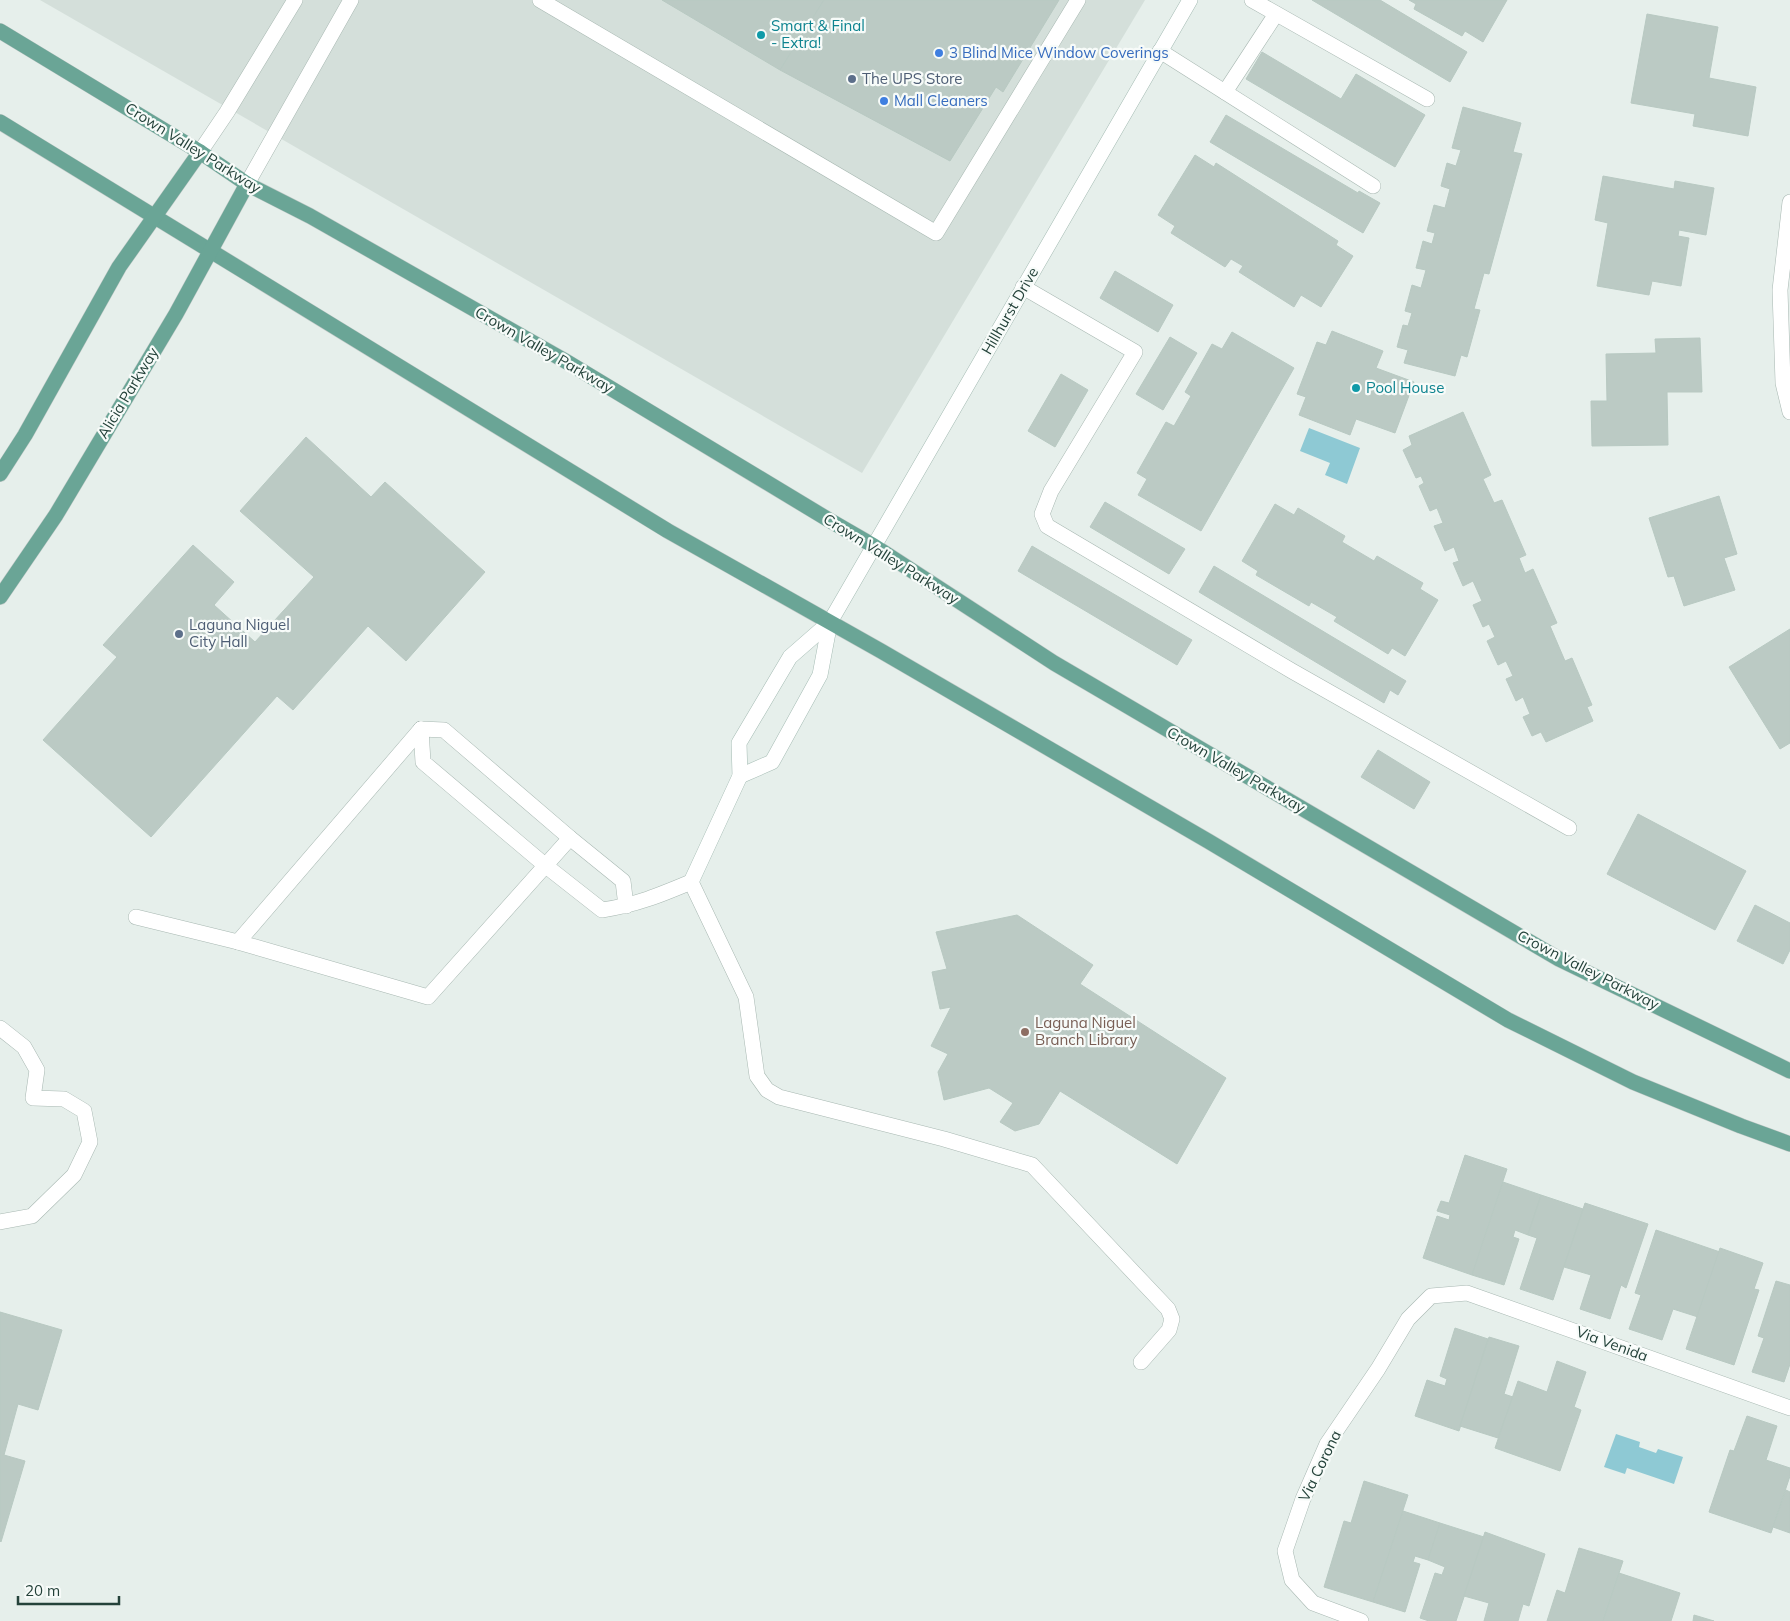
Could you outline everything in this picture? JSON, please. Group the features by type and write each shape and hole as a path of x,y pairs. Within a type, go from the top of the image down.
{"main road":[{"name":"Crown Valley Parkway","path":"0,31 200,152 247,184 310,216 567,362 874,546 1054,663 1559,959 1790,1071"},
{"path":"0,122 668,531 830,622 1208,841 1508,1020 1633,1082 1790,1144"},
{"path":"0,474 25,435 119,267 200,152"},
{"name":"Alicia Parkway","path":"0,597 56,515 176,314 247,184"}],"street":[{"path":"200,152 227,112 295,0"},
{"path":"247,184 351,0"},
{"path":"540,0 936,234 1078,0"},
{"name":"Hillhurst Drive","path":"830,622 1190,0"},
{"path":"1252,0 1428,99"},
{"path":"1225,92 1276,14"},
{"path":"1160,51 1373,186"},
{"path":"1790,202 1780,290 1782,382 1790,412"},
{"path":"1023,287 1135,352 1051,491 1042,514 1047,526 1283,666 1569,828"},
{"path":"740,776 772,762 820,675 830,622"},
{"path":"421,729 423,762 546,866 602,910 626,906 691,882 740,776 739,743 790,657 830,622"},
{"path":"421,729 444,730 623,881 626,906"},
{"path":"238,942 421,729"},
{"path":"136,917 238,942 428,997 570,838"},
{"path":"691,882 746,997 757,1076 767,1090 779,1097 944,1139 1032,1165 1168,1309 1172,1319 1169,1330 1141,1362"},
{"path":"0,1028 24,1046 37,1070 33,1098 64,1099 84,1111 90,1142 74,1174 32,1216 0,1222"},
{"name":"Via Venida","path":"1431,1296 1467,1293 1790,1408"},
{"name":"Via Corona","path":"1361,1621 1313,1603 1292,1580 1285,1550 1303,1499 1327,1444 1378,1369 1408,1319 1431,1296"}],"shaded area":[{"path":"40,0 1145,0 862,473"}],"water":[{"path":"1309,428 1360,448 1347,484 1325,475 1330,463 1300,451"},
{"path":"1616,1434 1640,1442 1639,1447 1656,1453 1658,1449 1683,1457 1674,1484 1627,1468 1625,1474 1604,1467"}],"building":[{"name":"Smart & Final - Extra!","path":"662,0 824,0 780,70"},
{"path":"824,0 1059,0 1003,92 996,87 950,161 780,70"},
{"path":"1312,0 1380,0 1467,52 1450,82"},
{"path":"1409,0 1507,0 1483,42 1465,31 1462,36 1414,9 1416,4"},
{"path":"1647,14 1718,27 1709,78 1756,87 1748,136 1693,126 1695,114 1631,103"},
{"path":"1262,52 1341,99 1356,74 1425,115 1395,167 1246,79"},
{"path":"1463,107 1521,123 1513,152 1522,154 1489,274 1484,273 1474,309 1480,310 1467,357 1461,355 1455,376 1404,363 1408,350 1397,347 1403,325 1408,326 1412,313 1405,311 1412,285 1421,288 1426,270 1416,268 1423,241 1432,244 1435,233 1427,231 1434,205 1445,208 1450,189 1441,186 1447,163 1456,166 1461,150 1452,148"},
{"path":"1226,115 1358,193 1359,191 1380,203 1363,233 1210,142"},
{"path":"1195,155 1214,167 1216,163 1338,241 1336,245 1353,256 1321,307 1301,295 1294,307 1239,272 1243,266 1231,259 1225,267 1171,233 1175,226 1158,215"},
{"path":"1603,176 1674,189 1675,181 1714,188 1706,235 1679,230 1678,236 1689,238 1681,286 1652,281 1649,295 1597,286 1608,223 1595,220"},
{"path":"1115,271 1173,305 1158,332 1100,298"},
{"name":"Pool House","path":"1332,331 1383,351 1376,368 1414,382 1395,433 1356,419 1350,435 1299,415 1306,397 1297,394 1317,342 1326,345"},
{"path":"1232,332 1294,368 1201,531 1138,495 1147,479 1137,473 1166,422 1174,426 1191,396 1185,392 1212,344 1222,349"},
{"path":"1170,337 1197,353 1163,410 1136,394"},
{"path":"1700,338 1702,392 1667,392 1668,445 1592,446 1591,401 1607,401 1606,354 1656,353 1655,339"},
{"path":"1061,374 1088,390 1055,447 1028,431"},
{"path":"1463,412 1491,475 1483,479 1494,503 1502,500 1526,555 1519,558 1525,573 1533,569 1557,623 1550,626 1565,661 1572,658 1592,705 1587,707 1593,721 1546,742 1541,732 1532,736 1523,717 1530,714 1523,697 1516,701 1506,679 1513,676 1506,661 1498,665 1487,641 1495,637 1489,624 1483,627 1473,605 1482,601 1473,581 1463,586 1453,563 1459,561 1454,547 1445,551 1434,526 1443,523 1437,508 1430,511 1419,486 1424,483 1421,476 1416,478 1403,450 1412,445 1409,436"},
{"name":"Laguna Niguel City Hall","path":"306,437 371,497 385,482 485,572 406,661 368,626 293,710 277,696 151,837 43,740 117,657 103,645 193,545 234,582 214,605 255,642 314,577 240,511"},
{"path":"1719,496 1737,554 1724,558 1735,590 1684,606 1674,576 1668,577 1649,518"},
{"path":"1105,502 1185,549 1169,574 1090,527"},
{"path":"1275,504 1294,515 1298,508 1345,536 1342,542 1374,561 1377,556 1423,583 1420,589 1438,600 1405,656 1392,648 1388,654 1334,621 1337,617 1311,602 1309,606 1256,575 1258,571 1242,561"},
{"path":"1032,546 1192,640 1177,665 1018,571"},
{"path":"1214,566 1406,681 1398,695 1390,690 1384,703 1199,592"},
{"path":"1790,629 1790,743 1780,749 1729,667"},
{"path":"1378,750 1430,782 1414,809 1361,777"},
{"path":"1638,814 1746,871 1715,930 1607,874"},
{"path":"1755,905 1790,923 1790,950 1783,964 1737,941"},
{"name":"Laguna Niguel Branch Library","path":"1017,915 1093,965 1080,984 1226,1078 1177,1164 1060,1091 1039,1124 1015,1131 1000,1122 1013,1103 989,1088 944,1100 938,1072 948,1054 931,1046 951,1007 940,1009 932,972 947,969 936,932"},
{"path":"1465,1155 1507,1169 1472,1275 1423,1258 1437,1216 1449,1220 1450,1215 1437,1211 1441,1201 1449,1203"},
{"path":"1503,1182 1541,1195 1528,1235 1515,1230 1513,1237 1519,1239 1504,1285 1472,1275"},
{"path":"1541,1195 1583,1209 1553,1300 1520,1289 1537,1238 1528,1235"},
{"path":"1585,1203 1648,1224 1626,1288 1621,1285 1610,1319 1580,1309 1591,1275 1564,1267"},
{"path":"1656,1230 1720,1252 1698,1317 1673,1309 1662,1340 1629,1329 1641,1295 1635,1293"},
{"path":"1720,1248 1763,1263 1754,1289 1759,1290 1734,1365 1686,1349"},
{"path":"1776,1281 1790,1285 1790,1364 1784,1382 1752,1372 1764,1338 1758,1336"},
{"path":"0,1312 62,1330 38,1410 18,1404 4,1455 25,1461 1,1542 0,1541"},
{"path":"1455,1328 1488,1339 1459,1431 1415,1416 1427,1380 1445,1386 1447,1379 1440,1376"},
{"path":"1489,1337 1519,1346 1504,1394 1513,1397 1498,1438 1460,1426"},
{"path":"1557,1361 1586,1372 1574,1407 1581,1410 1560,1471 1495,1448 1518,1381 1547,1392"},
{"path":"1747,1416 1777,1426 1766,1460 1790,1468 1790,1476 1771,1533 1709,1512 1730,1450 1734,1451"},
{"path":"1364,1481 1408,1495 1373,1602 1324,1587 1344,1521 1351,1523"},
{"path":"1786,1490 1790,1492 1790,1533 1773,1527"},
{"path":"1403,1511 1440,1523 1428,1560 1415,1556 1413,1562 1420,1564 1405,1612 1373,1602"},
{"path":"1440,1523 1484,1537 1456,1621 1429,1621 1420,1618 1435,1573 1442,1575 1445,1567 1428,1560"},
{"path":"1485,1532 1545,1554 1529,1606 1523,1604 1518,1621 1484,1621 1489,1603 1464,1596"},
{"path":"1579,1548 1623,1561 1603,1621 1547,1621 1557,1590 1565,1593"},
{"path":"1619,1573 1680,1593 1671,1621 1603,1621"},
{"path":"1694,1615 1714,1621 1693,1621"}],"place":[{"name":"Smart & Final - Extra!","path":"761,35"},
{"name":"3 Blind Mice Window Coverings","path":"939,53"},
{"name":"The UPS Store","path":"852,79"},
{"name":"Mall Cleaners","path":"884,101"},
{"name":"Pool House","path":"1356,388"},
{"name":"Laguna Niguel City Hall","path":"179,634"},
{"name":"Laguna Niguel Branch Library","path":"1025,1032"}]}
